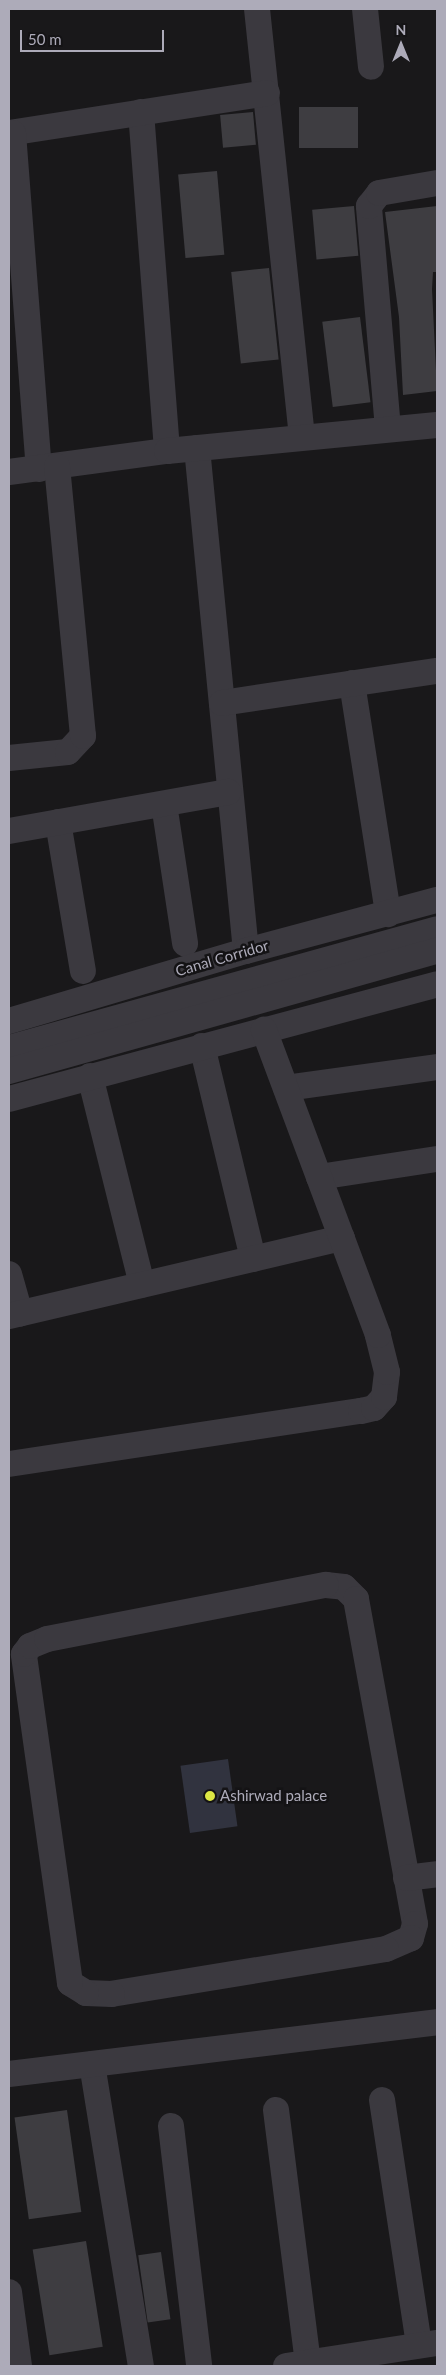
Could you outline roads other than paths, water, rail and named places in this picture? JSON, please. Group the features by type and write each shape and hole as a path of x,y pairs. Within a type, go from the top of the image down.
{"street":[{"path":"257,9 302,437"},
{"path":"365,9 371,67"},
{"path":"9,758 68,752 83,736 48,468 19,345 11,133 267,92"},
{"path":"141,112 167,451"},
{"path":"388,429 369,206 379,193 437,183"},
{"path":"9,472 167,451 437,425"},
{"path":"197,448 229,792 246,950"},
{"path":"222,703 437,671"},
{"path":"352,684 388,914"},
{"path":"9,831 229,792"},
{"path":"164,804 185,943"},
{"path":"58,822 83,971"},
{"name":"Canal Corridor","path":"9,1021 246,950 437,900"},
{"path":"9,1048 437,929"},
{"path":"9,1071 437,951"},
{"path":"9,1099 437,984"},
{"path":"9,1464 374,1408 384,1397 387,1372 378,1335 264,1030"},
{"path":"202,1046 253,1259"},
{"path":"286,1088 437,1067"},
{"path":"90,1076 142,1285"},
{"path":"319,1177 437,1158"},
{"path":"9,1274 14,1315 342,1238"},
{"path":"326,1585 344,1587 356,1600 406,1878 415,1924 411,1938 400,1946 112,1994 86,1993 70,1983 67,1972 16,1676 24,1654 30,1646 47,1639 326,1585"},
{"path":"406,1878 437,1874"},
{"path":"9,2074 437,2022"},
{"path":"92,2064 141,2366"},
{"path":"276,2110 297,2364 428,2344 382,2100"},
{"path":"172,2126 199,2366"},
{"path":"9,2292 18,2366"}],"water":[{"name":"Ashirwad palace","path":"228,1759 237,1826 190,1833 180,1766"}],"place":[{"name":"Ashirwad palace","path":"210,1796"}]}
